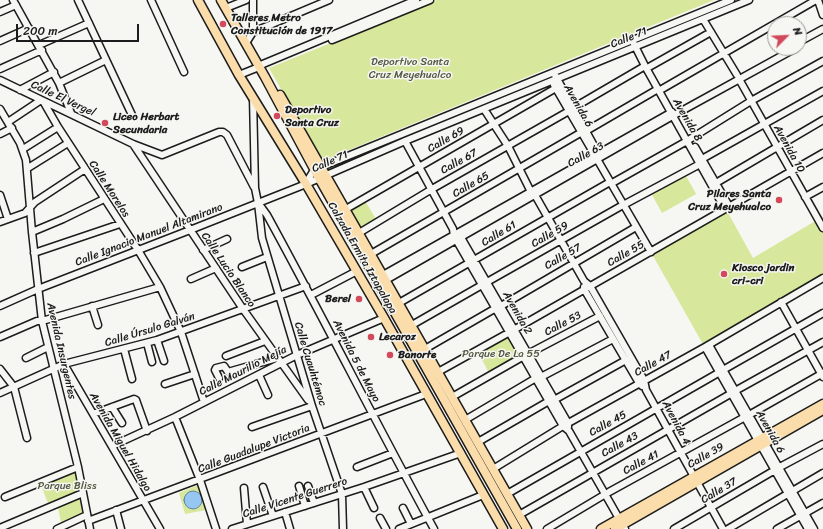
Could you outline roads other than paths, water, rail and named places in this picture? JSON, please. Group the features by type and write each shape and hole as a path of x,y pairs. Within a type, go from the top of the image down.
{"main road":[{"name":"Calzada Ermita Iztapalapa","path":"198,0 240,75 357,271 461,453 502,529"},
{"name":"Calzada Ermita Iztapalapa","path":"221,0 259,67 278,90 322,176 517,529"},
{"name":"Calzada Ermita Iztapalapa","path":"322,176 346,209 527,529"},
{"name":"Calle 39","path":"601,529 620,525 823,404"},
{"name":"Calle 39","path":"761,442 823,410"}],"street":[{"path":"78,0 132,115"},
{"path":"151,0 184,72"},
{"path":"226,8 246,0"},
{"path":"246,44 253,32 253,0"},
{"path":"253,32 329,0"},
{"path":"240,75 416,0"},
{"path":"259,67 272,64 430,0"},
{"name":"Calle 71","path":"306,184 318,168 731,0"},
{"name":"Calle 71","path":"306,184 404,141 749,0"},
{"path":"817,0 823,15"},
{"name":"Calle 65","path":"371,254 817,0"},
{"path":"0,12 15,2 54,72 71,113"},
{"name":"Avenida 10","path":"703,19 738,77 805,197 821,218 823,228"},
{"path":"0,69 89,23"},
{"path":"0,41 29,28"},
{"path":"807,38 823,29"},
{"name":"Calle 67","path":"359,233 571,109 711,32"},
{"path":"807,42 823,33"},
{"name":"Avenida 8","path":"634,40 647,67 727,207"},
{"name":"Calle 63","path":"385,278 457,235 598,157 773,56"},
{"name":"Calle 63","path":"738,77 780,56"},
{"path":"59,83 106,60"},
{"name":"Calle 61","path":"399,303 548,217 689,140 751,101 823,61"},
{"path":"20,90 54,72"},
{"name":"Avenida 6","path":"552,74 652,251"},
{"name":"Calle El Vergel","path":"0,80 133,144 162,155 219,132 223,132 255,188"},
{"name":"Avenida 6","path":"555,80 556,88 571,109"},
{"name":"Calle 69","path":"346,209 556,88"},
{"name":"Calle 59","path":"412,325 823,91"},
{"path":"253,97 255,188"},
{"path":"8,122 42,100"},
{"name":"Calle Morelos","path":"42,100 160,287 181,332 204,402"},
{"name":"Avenida Insurgentes","path":"0,109 23,149 28,168 32,232 42,320 78,467 90,529"},
{"name":"Avenida 4","path":"484,109 508,146 533,193 574,262 600,316 613,339 642,382"},
{"path":"716,183 823,120"},
{"path":"23,149 58,127"},
{"path":"0,134 12,128"},
{"name":"Avenida 2","path":"404,141 605,494 620,525"},
{"path":"28,168 68,143"},
{"name":"Calle Lucio Blanco","path":"133,144 243,309 311,405"},
{"name":"Calle 55","path":"438,372 823,153"},
{"name":"Avenida 8","path":"701,161 716,183 727,207"},
{"path":"0,222 25,212 35,202 85,169"},
{"name":"Calle Ignacio Manuel Altamirano","path":"0,306 38,289 306,184"},
{"path":"805,197 823,187"},
{"name":"Calle Cuauhtémoc","path":"255,188 262,238 267,257 311,405 342,494 343,529"},
{"path":"0,195 8,219"},
{"path":"32,232 104,199"},
{"name":"Avenida 5 de Mayo","path":"258,203 267,215 306,286 372,414 434,529"},
{"name":"Avenida 6","path":"625,204 636,227 652,251"},
{"path":"34,253 120,224"},
{"name":"Calle 57","path":"425,349 636,227"},
{"path":"203,250 227,239"},
{"path":"242,268 267,257"},
{"path":"190,279 216,268"},
{"path":"310,296 357,271"},
{"name":"Calle 47","path":"493,469 566,425 707,346 823,278"},
{"name":"Calle Úrsulo Galván","path":"0,394 64,364 158,340 306,286"},
{"path":"0,337 37,321 160,287"},
{"name":"Avenida 4","path":"587,288 657,408 723,529"},
{"path":"781,302 822,374"},
{"path":"92,306 98,325"},
{"name":"Calle 45","path":"507,494 823,313"},
{"name":"Calle 53","path":"452,397 526,355 600,316"},
{"name":"Calle Maurilio Mejía","path":"112,446 147,431 259,375 279,361 297,355 384,318"},
{"path":"465,420 539,378 613,339"},
{"path":"158,340 164,361"},
{"path":"226,356 265,341"},
{"name":"Calle 43","path":"519,515 592,472 823,342"},
{"path":"147,343 152,362"},
{"name":"Avenida 6","path":"707,346 790,492 814,529"},
{"path":"26,358 48,347"},
{"path":"124,349 132,379"},
{"path":"478,442 626,360"},
{"path":"219,378 215,370 222,366 224,366 228,372 279,361"},
{"name":"Avenida Miguel Hidalgo","path":"64,364 160,529"},
{"path":"0,369 14,387 27,438"},
{"path":"165,384 195,374"},
{"name":"Calle 41","path":"547,529 605,494 822,374"},
{"path":"259,375 268,395"},
{"name":"Calle Guadalupe Victoria","path":"57,529 143,501 426,394"},
{"path":"93,414 134,399 147,431"},
{"path":"252,427 311,405"},
{"path":"112,407 122,424"},
{"path":"175,417 200,480 216,529"},
{"name":"Calle 37","path":"674,529 823,444"},
{"path":"357,467 393,453"},
{"name":"Calle Vicente Guerrero","path":"232,529 404,474 461,453"},
{"path":"5,497 78,467"},
{"path":"728,529 823,473"},
{"path":"299,486 305,506"},
{"path":"308,486 314,503"},
{"path":"263,487 273,516"},
{"name":"Calle Vicente Guerrero","path":"364,487 374,508"},
{"path":"244,488 247,524"},
{"path":"0,528 83,493"},
{"path":"399,529 483,495"},
{"path":"778,529 823,503"},
{"path":"403,508 411,524"},
{"path":"116,510 121,529"},
{"path":"285,512 290,529"},
{"name":"Avenida 6","path":"803,514 808,529"},
{"path":"380,518 386,529"}],"water":[{"path":"193,491 199,494 202,500 199,506 193,509 187,506 184,500 187,494"}],"place":[{"name":"Talleres Metro Constitución de 1917","path":"223,24"},
{"name":"Deportivo Santa Cruz","path":"277,116"},
{"name":"Liceo Herbart Secundaria","path":"105,123"},
{"name":"Pilares Santa Cruz Meyehualco","path":"779,200"},
{"name":"Kiosco jardin cri-cri","path":"724,274"},
{"name":"Berel","path":"359,299"},
{"name":"Lecaroz","path":"371,337"},
{"name":"Banorte","path":"390,355"}],"park label":[{"name":"Deportivo Santa Cruz Meyehualco","path":"410,68"},
{"name":"Parque De La 55","path":"501,354"},
{"name":"Parque Bliss","path":"67,486"}]}
